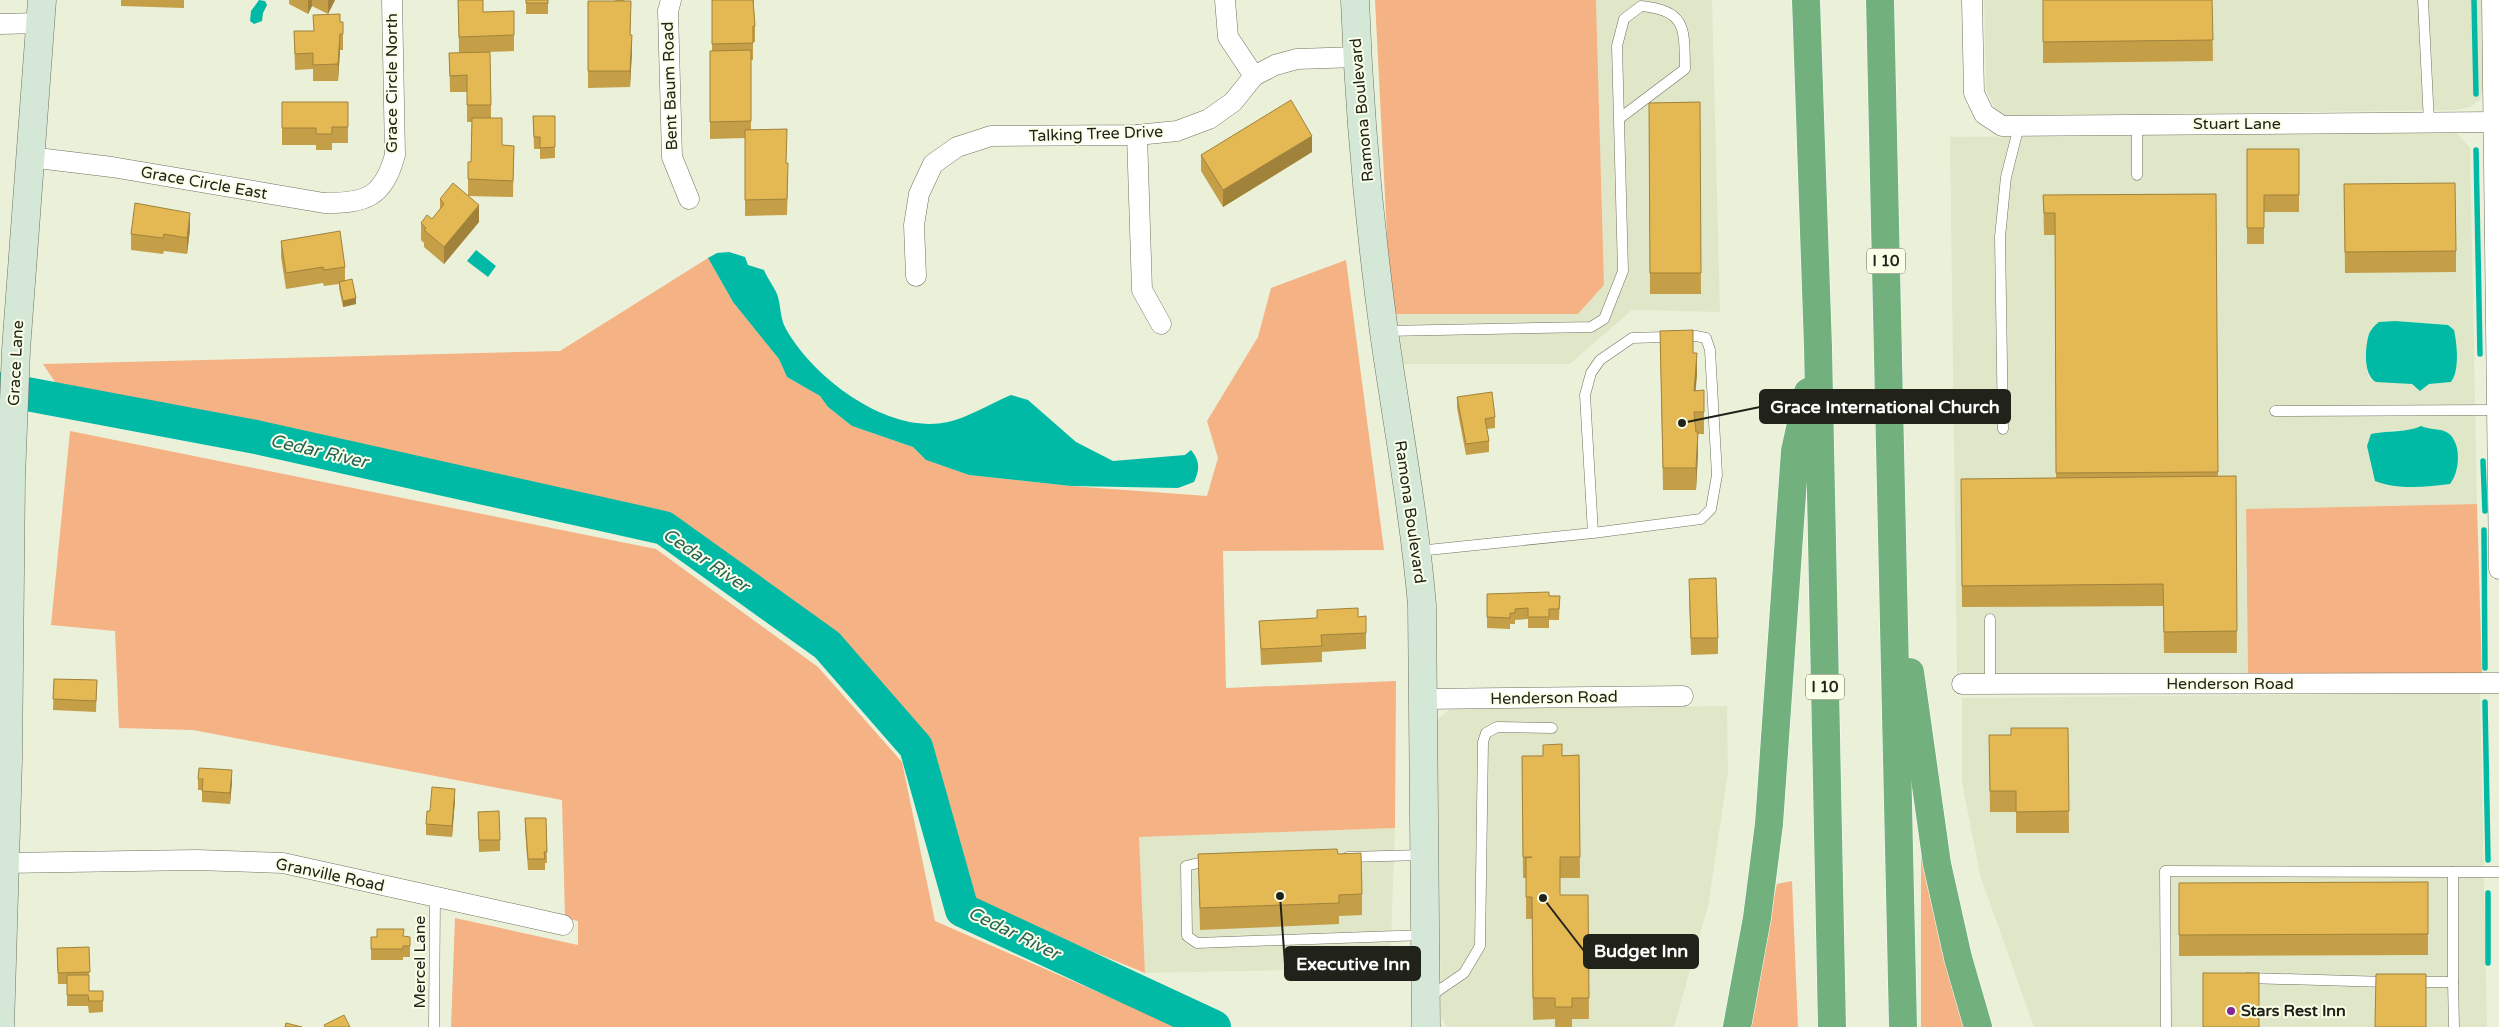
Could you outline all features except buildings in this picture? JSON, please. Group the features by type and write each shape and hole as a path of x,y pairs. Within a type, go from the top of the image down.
{"highway":[{"name":"I 10","path":"1806,0 1818,346 1832,1027"},
{"name":"I 10","path":"1880,0 1903,1027"},
{"path":"1736,1027 1757,918 1769,824 1795,451 1818,346"},
{"path":"1892,522 1937,864 1958,958 1978,1027"}],"street":[{"name":"Grace Circle North","path":"377,192 389,175 395,155 392,0"},
{"name":"Bent Baum Road","path":"670,0 668,11 672,157 689,199"},
{"path":"1225,0 1228,37 1254,76"},
{"name":"Ramona Boulevard","path":"1355,0 1357,57 1373,242 1384,331 1417,551 1422,605 1426,1027"},
{"name":"Stuart Lane","path":"1972,0 1974,93 1984,114 2002,126 2494,122"},
{"path":"2492,0 2497,176 2499,569"},
{"path":"0,24 42,11"},
{"name":"Grace Lane","path":"0,1027 4,863 4,761 16,350 29,157 42,11"},
{"name":"Talking Tree Drive","path":"916,276 914,225 919,194 934,164 957,147 991,136 1137,135 1177,131 1209,120 1233,102 1254,76 1275,65 1297,59 1357,57"},
{"path":"1137,135 1142,290 1161,324"},
{"name":"Grace Circle East","path":"29,157 112,167 324,203 349,203 377,192"},
{"name":"Henderson Road","path":"1962,684 2499,683"},
{"name":"Henderson Road","path":"1424,699 1683,696"},
{"name":"Granville Road","path":"4,863 198,860 283,863 563,925"}],"lane":[{"path":"2423,0 2429,123"},
{"path":"1384,331 1591,327 1604,319 1623,271 1617,46 1624,19 1641,6 1661,8 1674,15 1684,32 1685,70 1620,118"},
{"path":"2136,125 2137,175"},
{"path":"2003,429 2000,237 2006,177 2019,126"},
{"path":"1417,551 1592,533 1701,519 1711,509 1717,475 1710,350 1706,338 1696,336 1632,338 1600,360 1591,373 1584,395 1592,533"},
{"path":"2276,411 2497,410"},
{"path":"1990,619 1990,684"},
{"path":"1426,999 1464,974 1480,946 1483,742 1486,733 1497,728 1552,728"},
{"path":"1333,857 1425,855"},
{"path":"1225,859 1205,860 1186,866 1187,936 1197,943 1426,935"},
{"path":"2166,1027 2165,872 2499,872"},
{"path":"2454,872 2454,1027"},
{"name":"Mercel Lane","path":"434,1027 435,897"},
{"path":"2239,978 2454,982"}],"shaded area":[{"path":"1375,0 1596,0 1604,285 1578,314 1391,314"},
{"path":"1596,0 1712,0 1720,312 1632,310 1570,364 1397,364 1391,314 1578,314 1604,285"},
{"path":"1984,0 2482,0 2483,89 2480,100 2470,107 2456,110 2003,116 1994,107 1986,89"},
{"path":"2456,132 2470,148 2477,504 2246,509 2248,674 1957,677 1950,137","holes":["2395,321 2448,325 2454,377 2451,382 2429,384 2420,391 2412,384 2370,379 2367,372 2368,336 2379,322","2421,426 2429,430 2445,431 2450,484 2386,486 2391,430 2415,430"]},
{"path":"708,258 733,302 779,359 787,377 820,396 828,407 852,426 913,447 926,460 969,475 1071,486 1207,496 1218,458 1207,421 1258,337 1271,288 1346,260 1384,550 1223,551 1226,688 1396,681 1395,828 1139,837 1145,973 975,903 925,743 834,638 668,515 57,385 43,364 560,351"},
{"path":"70,431 656,549 818,667 902,762 935,921 1178,1027 451,1027 455,918 578,945 578,921 565,918 562,800 193,730 119,728 115,631 51,625"},
{"path":"2477,504 2482,675 2248,674 2246,509"},
{"path":"2480,693 2487,1027 2034,1027 1980,875 1962,782 1962,698"},
{"path":"1727,706 1728,772 1708,906 1674,1027 1447,1027 1441,1017 1437,720 1450,709"},
{"path":"1395,828 1390,968 1145,973 1139,837"},
{"path":"1921,835 1970,1027 1921,1027"},
{"path":"1792,881 1798,1027 1745,1027 1777,884"}],"water":[{"path":"259,0 265,1 267,5 262,21 254,24 250,21 251,11"},
{"path":"476,250 496,266 488,277 467,261"},
{"path":"729,252 745,257 748,265 764,270 777,294 786,329 815,366 834,384 855,399 878,411 902,420 925,424 948,422 971,414 1011,395 1028,400 1076,442 1113,461 1185,455 1191,450 1198,465 1194,482 1178,488 1071,486 969,475 926,460 913,447 852,426 828,407 820,396 787,377 779,359 733,302 708,258 717,253"},
{"path":"2395,321 2448,325 2454,330 2457,364 2451,382 2429,384 2420,391 2412,384 2376,382 2372,378 2366,360 2369,334 2379,322"},
{"path":"2421,426 2445,431 2453,438 2456,444 2458,458 2456,472 2450,484 2402,487 2375,481 2367,446 2371,434"}],"waterway":[{"path":"2474,0 2476,94"},
{"path":"2476,150 2480,354"},
{"name":"Cedar River","path":"0,389 256,437 664,528 827,645 916,747 962,910 1214,1027"},
{"path":"2483,461 2485,511"},
{"path":"2484,530 2485,668"},
{"path":"2485,702 2488,860"},
{"path":"2488,893 2488,963"}],"place":[{"name":"Grace International Church","path":"1682,423"},
{"name":"Executive Inn","path":"1280,896"},
{"name":"Budget Inn","path":"1543,898"},
{"name":"Stars Rest Inn","path":"2231,1011"}]}
